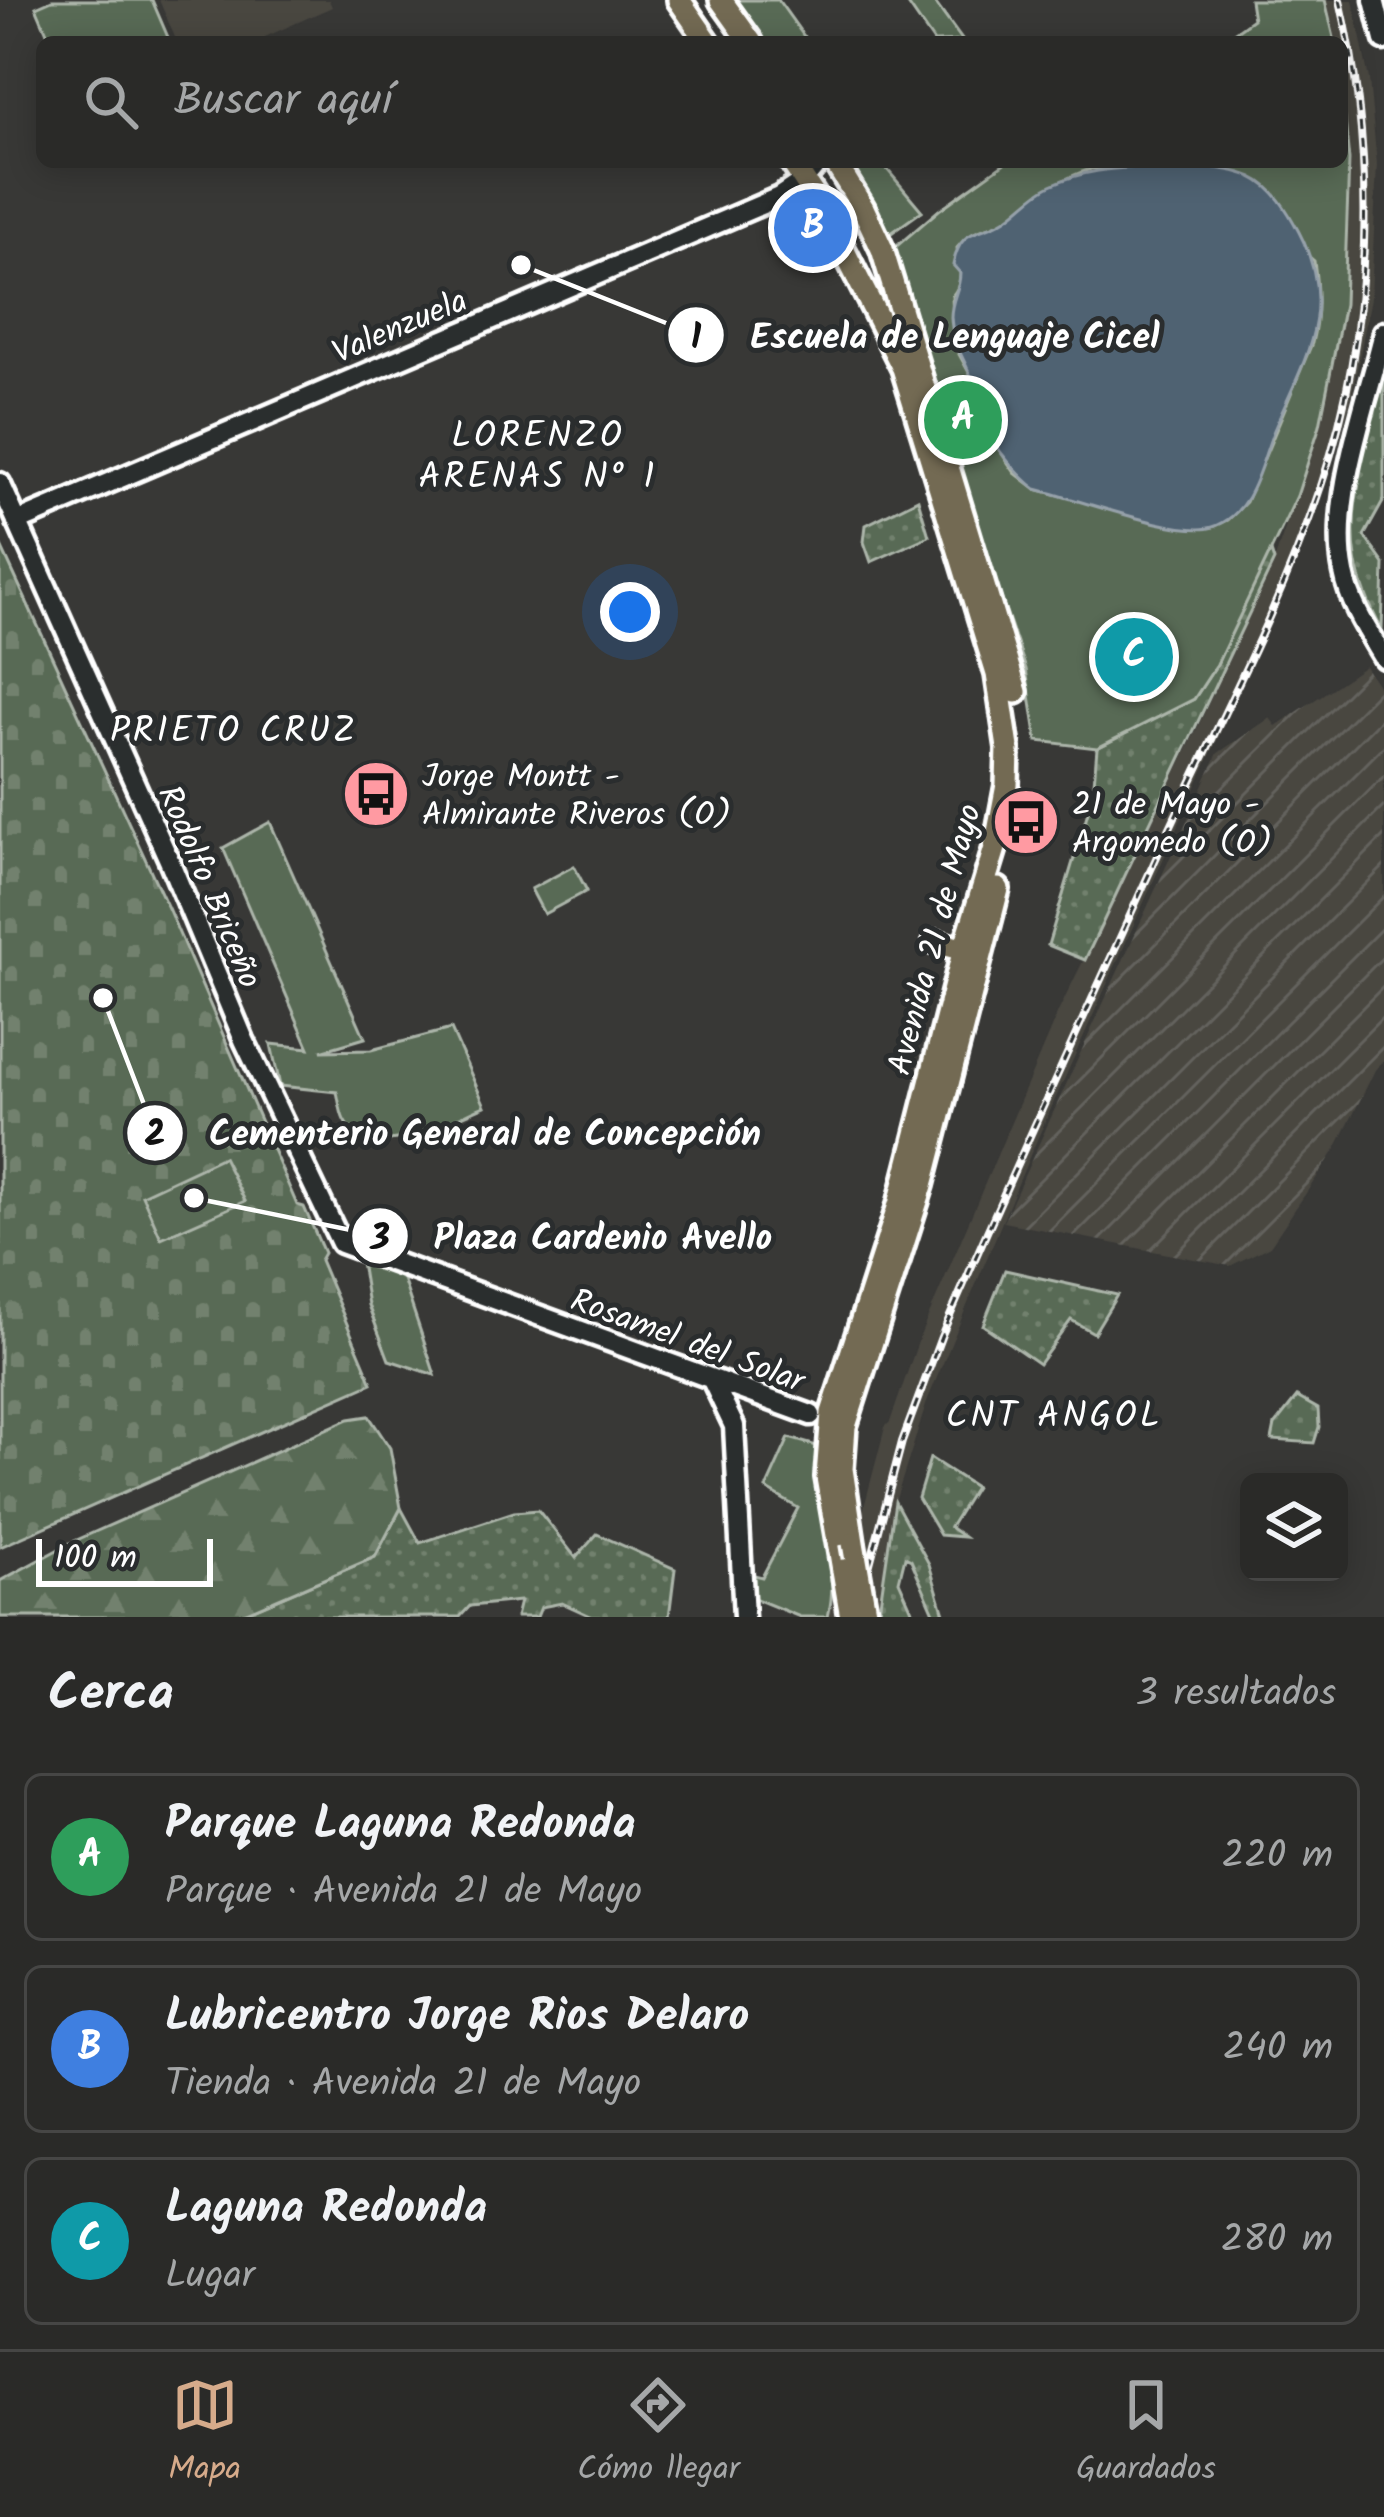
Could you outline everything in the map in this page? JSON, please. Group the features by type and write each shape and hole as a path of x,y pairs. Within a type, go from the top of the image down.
{"main road":[{"path":"679,0 705,36"},
{"path":"721,0 747,36"},
{"name":"Avenida 21 de Mayo","path":"805,168 903,368 1002,692 1007,733 1007,785 977,910 899,1205 829,1433 827,1478 851,1617"},
{"name":"Avenida 21 de Mayo","path":"839,168 871,223 891,275 1016,693 1021,757 1018,807 922,1185 845,1426 842,1479 866,1617"},
{"path":"974,976 963,953 935,942 977,910"},
{"path":"829,1433 811,1415 835,1403"}],"street":[{"path":"1375,0 1384,40"},
{"name":"Valenzuela","path":"16,522 779,197 805,168"},
{"path":"1384,332 1347,486 1341,546 1350,595 1384,658"},
{"name":"Rodolfo Briceño","path":"0,483 244,1040 343,1245"},
{"name":"Rosamel del Solar","path":"343,1245 811,1415"},
{"path":"712,1380 734,1426 744,1617"},
{"path":"734,1426 762,1397"}],"shaded area":[{"path":"159,0 329,0 332,7 267,36 174,36"},
{"path":"1325,0 1353,0 1369,79 1377,164 1371,298 1351,400 1334,457 1290,578 1031,1153 928,1399 895,1502 878,1617 828,1617 858,1530 885,1427 920,1336 1058,1012 1274,561 1320,425 1344,304 1349,214 1348,36 1334,36"},
{"path":"1365,666 1384,695 1384,1060 1336,1149 1270,1246 1230,1266 1003,1222 1218,753 1270,718 1276,726"}],"green space":[{"path":"52,0 152,0 167,36 48,36 36,7"},
{"path":"728,0 778,0 804,36 754,36"},
{"path":"905,0 933,0 959,36 930,36"},
{"path":"1250,0 1325,0 1334,36 1229,36 1253,19"},
{"path":"1348,150 1349,160 1344,304 1320,425 1297,496 1217,664 1194,699 1097,748 1037,741 1026,669 917,356 892,250 998,168 1129,168 1078,173 957,248 960,273 952,296 954,345 971,376 988,433 1015,473 1036,489 1213,527 1246,502 1312,343 1317,302 1314,261 1207,168 1348,168"},
{"path":"845,168 886,168 922,211 887,236"},
{"path":"1384,371 1384,500 1364,536 1384,564 1382,630 1360,577 1354,523 1356,484"},
{"path":"918,499 929,536 871,562 864,542 866,525"},
{"path":"0,544 168,908 297,1205 304,1207 324,1253 320,1260 372,1383 0,1547"},
{"path":"1270,548 1274,561 1085,960 1048,945 1093,795 1097,748 1194,699 1217,664"},
{"path":"270,822 365,1038 321,1051 371,1050 451,1029 485,1106 410,1136 371,1140 344,1120 337,1092 280,1086 271,1044 309,1048 223,848"},
{"path":"574,866 587,891 544,914 531,889"},
{"path":"223,1157 245,1201 161,1238 142,1195"},
{"path":"361,1262 402,1276 435,1375 389,1360 368,1305"},
{"path":"1005,1270 1117,1295 1094,1333 1071,1320 1039,1364 983,1325"},
{"path":"1297,1397 1318,1409 1314,1443 1272,1440 1275,1425"},
{"path":"369,1416 390,1448 401,1508 375,1557 235,1617 0,1617 0,1581 70,1543 349,1419"},
{"path":"789,1438 817,1446 832,1574 828,1617 800,1617 751,1597 750,1574 762,1577 798,1508 766,1489"},
{"path":"930,1458 975,1487 950,1527 964,1537 940,1535 918,1498"},
{"path":"895,1502 929,1564 945,1617 936,1617 911,1560 905,1557 899,1581 915,1617 878,1617"},
{"path":"401,1508 420,1543 514,1512 538,1510 576,1558 597,1534 675,1569 669,1617 593,1617 562,1603 541,1607 537,1617 516,1617 520,1601 470,1606 460,1617 235,1617 375,1557"}],"water":[{"path":"1211,168 1252,177 1285,208 1311,260 1317,310 1306,356 1247,499 1213,527 1178,527 1036,489 988,433 956,342 951,317 960,273 953,265 961,243 1006,219 1045,188 1099,171"}],"railway":[{"path":"1340,0 1347,36"},
{"path":"856,1617 902,1442 941,1337 1270,616 1322,483 1352,365 1364,243 1360,120 1348,40"}],"place":[{"name":"Lubricentro Jorge Rios Delaro","path":"813,228"},
{"name":"Escuela de Lenguaje Cicel","path":"521,265"},
{"name":"Parque Laguna Redonda","path":"963,420"},
{"name":"Laguna Redonda","path":"1134,657"},
{"name":"Jorge Montt - Almirante Riveros (O)","path":"376,794"},
{"name":"21 de Mayo - Argomedo (O)","path":"1026,822"},
{"name":"Cementerio General de Concepción","path":"103,998"},
{"name":"Plaza Cardenio Avello","path":"194,1198"}],"district":[{"name":"LORENZO ARENAS N° 1","path":"538,454"},
{"name":"PRIETO CRUZ","path":"234,729"},
{"name":"CNT ANGOL","path":"1054,1414"}]}
